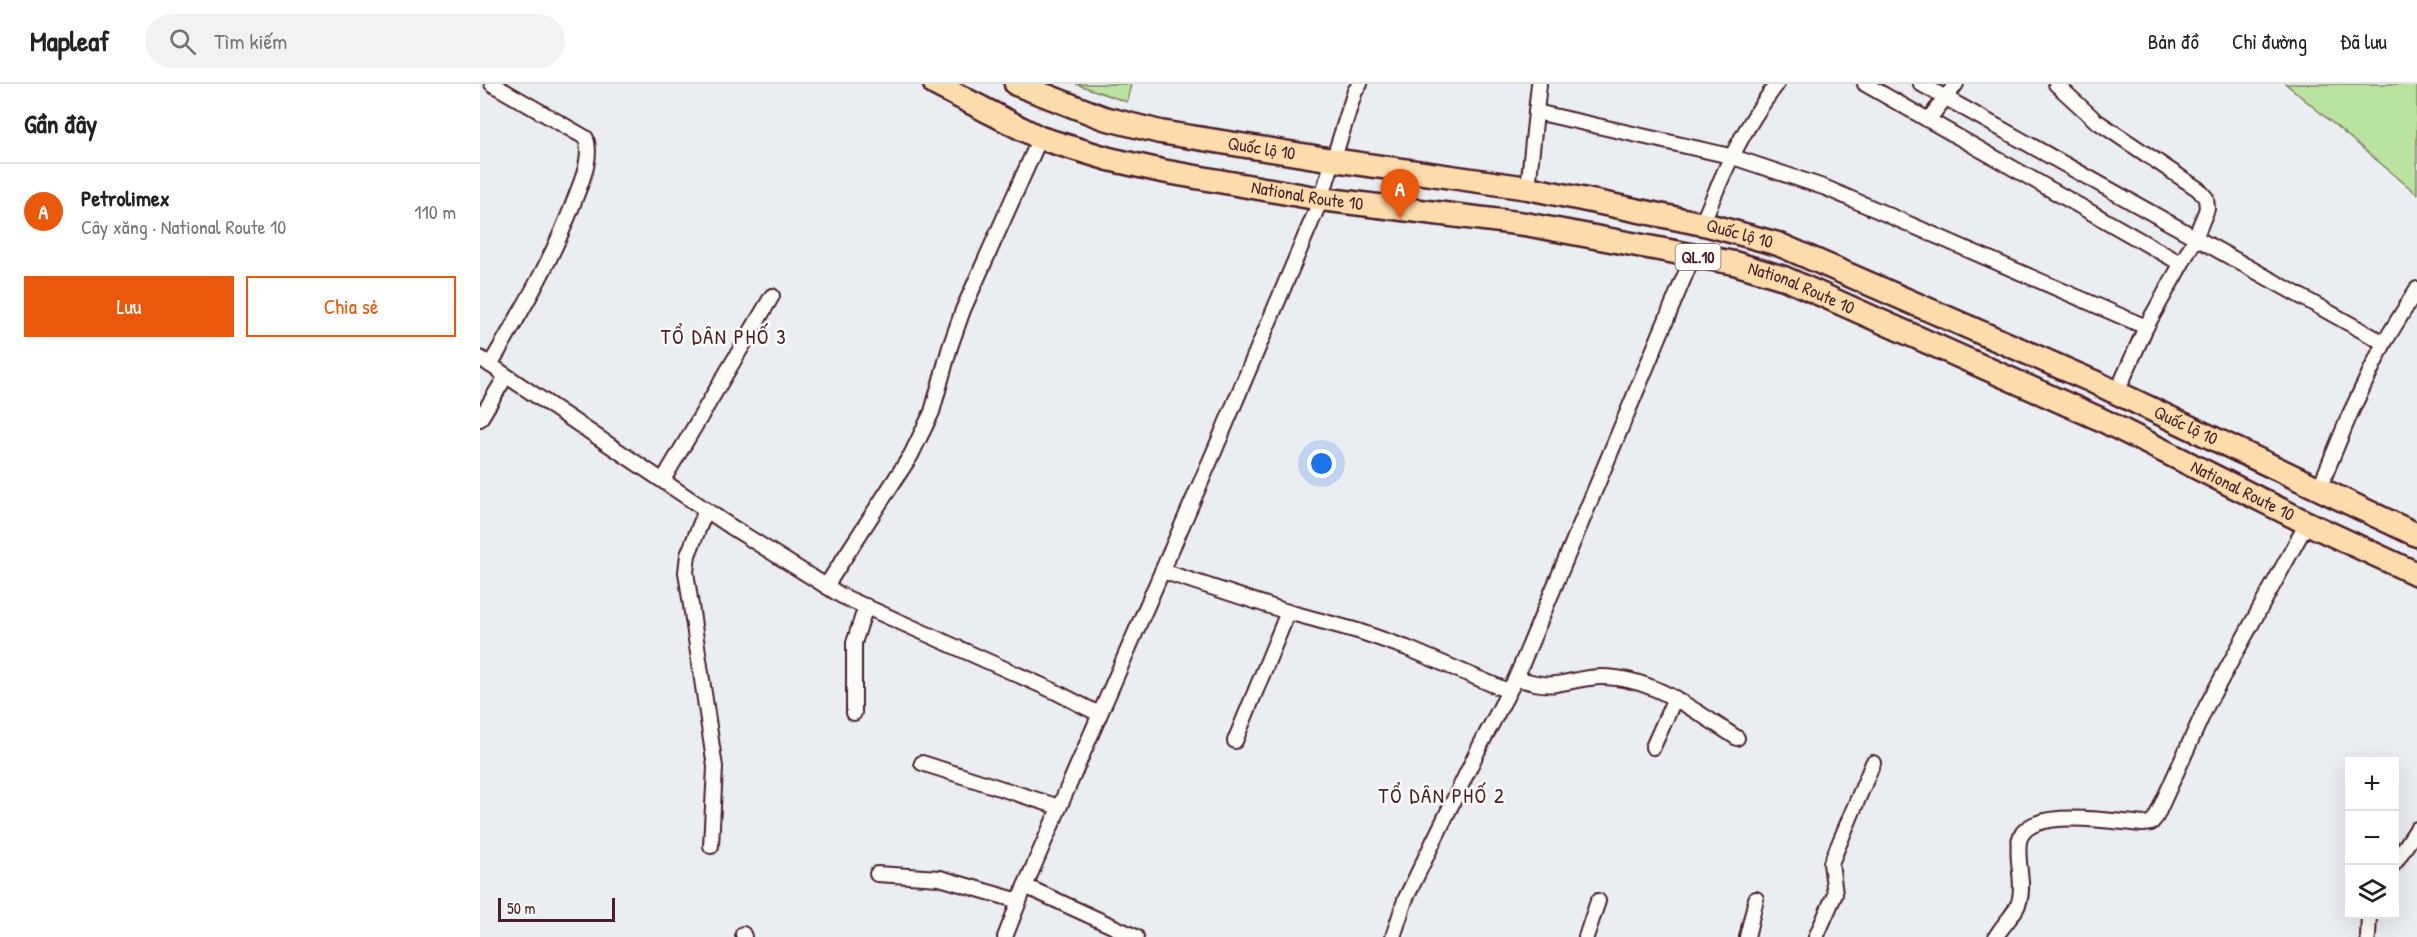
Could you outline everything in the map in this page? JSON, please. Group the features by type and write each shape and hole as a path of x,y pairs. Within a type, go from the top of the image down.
{"highway":[{"name":"National Route 10","path":"935,84 1040,138 1109,159 1162,171 1321,199 1525,224 1734,263 1784,278 2100,419 2307,523 2417,574"},
{"name":"Quốc lộ 10","path":"1016,84 1104,118 1160,132 1528,188 1702,224 1778,244 2116,392 2417,535"}],"street":[{"path":"492,84 586,138 589,147 586,170 549,262 485,362 706,510 826,586 1099,714"},
{"path":"1528,188 1539,84"},
{"path":"1702,224 1730,156 1757,110 1777,84"},
{"path":"1865,84 1937,108 2316,303 2384,343"},
{"path":"1921,84 1937,108 2183,260"},
{"path":"1937,108 1956,84"},
{"path":"2056,84 2095,120 2198,189 2206,198 2207,209 2194,240 2146,327 2116,392"},
{"path":"1005,937 1321,199 1354,86"},
{"path":"1536,112 1730,156 1826,188 2146,327"},
{"path":"826,586 911,455 932,412 963,310 1040,138"},
{"path":"1393,937 1405,900 1516,678 1693,256"},
{"path":"2319,489 2350,414 2384,343 2417,289"},
{"path":"663,480 772,296"},
{"path":"480,419 506,376"},
{"path":"706,510 688,555 686,572 716,767 711,846"},
{"path":"1996,937 2020,900 2019,844 2021,833 2031,825 2057,818 2151,823 2156,817 2206,705 2307,523"},
{"path":"1162,570 1407,648 1508,691"},
{"path":"854,713 854,643 866,606"},
{"path":"1235,741 1288,612"},
{"path":"1516,678 1533,684 1554,685 1586,677 1605,677 1651,686 1675,698 1737,738"},
{"path":"1653,747 1675,698"},
{"path":"1816,937 1835,894 1836,886 1830,873 1831,863 1874,762"},
{"path":"922,763 1059,807"},
{"path":"2399,856 2417,829"},
{"path":"877,874 940,878 1019,901"},
{"path":"1025,886 1136,937"},
{"path":"1747,937 1756,899"},
{"path":"1586,937 1598,900"},
{"path":"2368,937 2369,919"}],"green space":[{"path":"1076,84 1131,84 1127,102"},
{"path":"2286,84 2417,84 2417,194"}],"place":[{"name":"Petrolimex","path":"1400,219"}],"district":[{"name":"TỔ DÂN PHỐ 3","path":"724,337"},
{"name":"TỔ DÂN PHỐ 2","path":"1442,796"}]}
